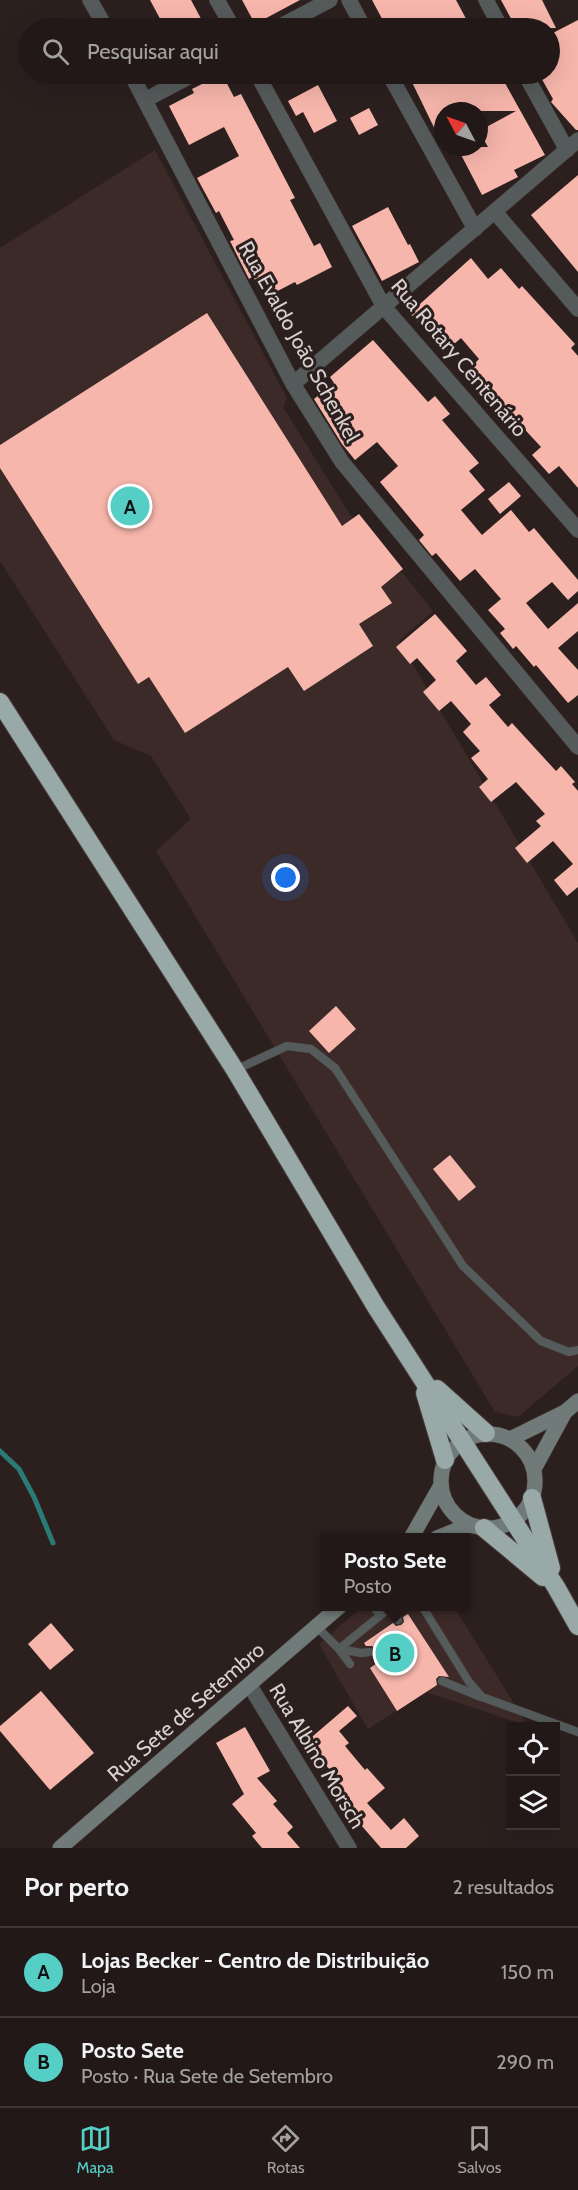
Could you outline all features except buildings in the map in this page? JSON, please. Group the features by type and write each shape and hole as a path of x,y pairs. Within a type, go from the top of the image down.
{"highway":[{"path":"0,702 26,739 235,1070 376,1307 556,1587 578,1626"},
{"path":"418,1371 486,1433"},
{"path":"418,1371 445,1461"},
{"path":"532,1498 556,1587"},
{"path":"476,1526 556,1587"}],"main road":[{"path":"510,1439 565,1412 578,1401"},
{"path":"534,1469 565,1412"},
{"path":"453,1533 476,1526 499,1527 514,1522 532,1498 535,1484 534,1469 529,1457 521,1447 499,1435 486,1433 474,1435 462,1441 452,1449 441,1474 440,1487 450,1510 458,1518 476,1526"},
{"path":"414,1533 440,1487"},
{"name":"Rua Sete de Setembro","path":"68,1846 335,1611"}],"street":[{"path":"90,0 100,18"},
{"path":"217,0 227,18"},
{"path":"296,18 330,0"},
{"path":"349,0 359,18"},
{"path":"486,0 496,18"},
{"name":"Rua Evaldo João Schenkel","path":"136,84 293,384 342,462 575,737"},
{"path":"145,100 175,84"},
{"name":"Rua Rotary Centenário","path":"262,84 384,307 578,530"},
{"path":"395,84 475,229"},
{"path":"293,384 572,145 532,84"},
{"path":"495,212 578,309"},
{"name":"Rua Albino Morsch","path":"250,1686 349,1848"}],"lane":[{"path":"235,1070 287,1046 311,1049 335,1068 463,1266 541,1341 569,1352 578,1350"},
{"path":"377,1611 380,1615"},
{"path":"339,1649 386,1611"},
{"path":"393,1611 398,1620"},
{"path":"425,1611 469,1682 482,1697"},
{"path":"317,1627 350,1664"},
{"path":"339,1649 370,1652"},
{"path":"442,1681 578,1732"}],"shaded area":[{"path":"155,150 287,398 283,407 352,518 386,581 402,572 433,611 399,641 578,943 578,1366 518,1417 495,1412 156,851 191,819 151,756 114,740 0,561 0,248"},
{"path":"357,1611 456,1611 526,1722 516,1722 426,1692 368,1729 319,1644"}],"waterway":[{"path":"0,1451 19,1469 34,1497 53,1543"}],"place":[{"name":"Lojas Becker - Centro de Distribuição","path":"130,506"},
{"name":"Posto Sete","path":"395,1653"}]}
